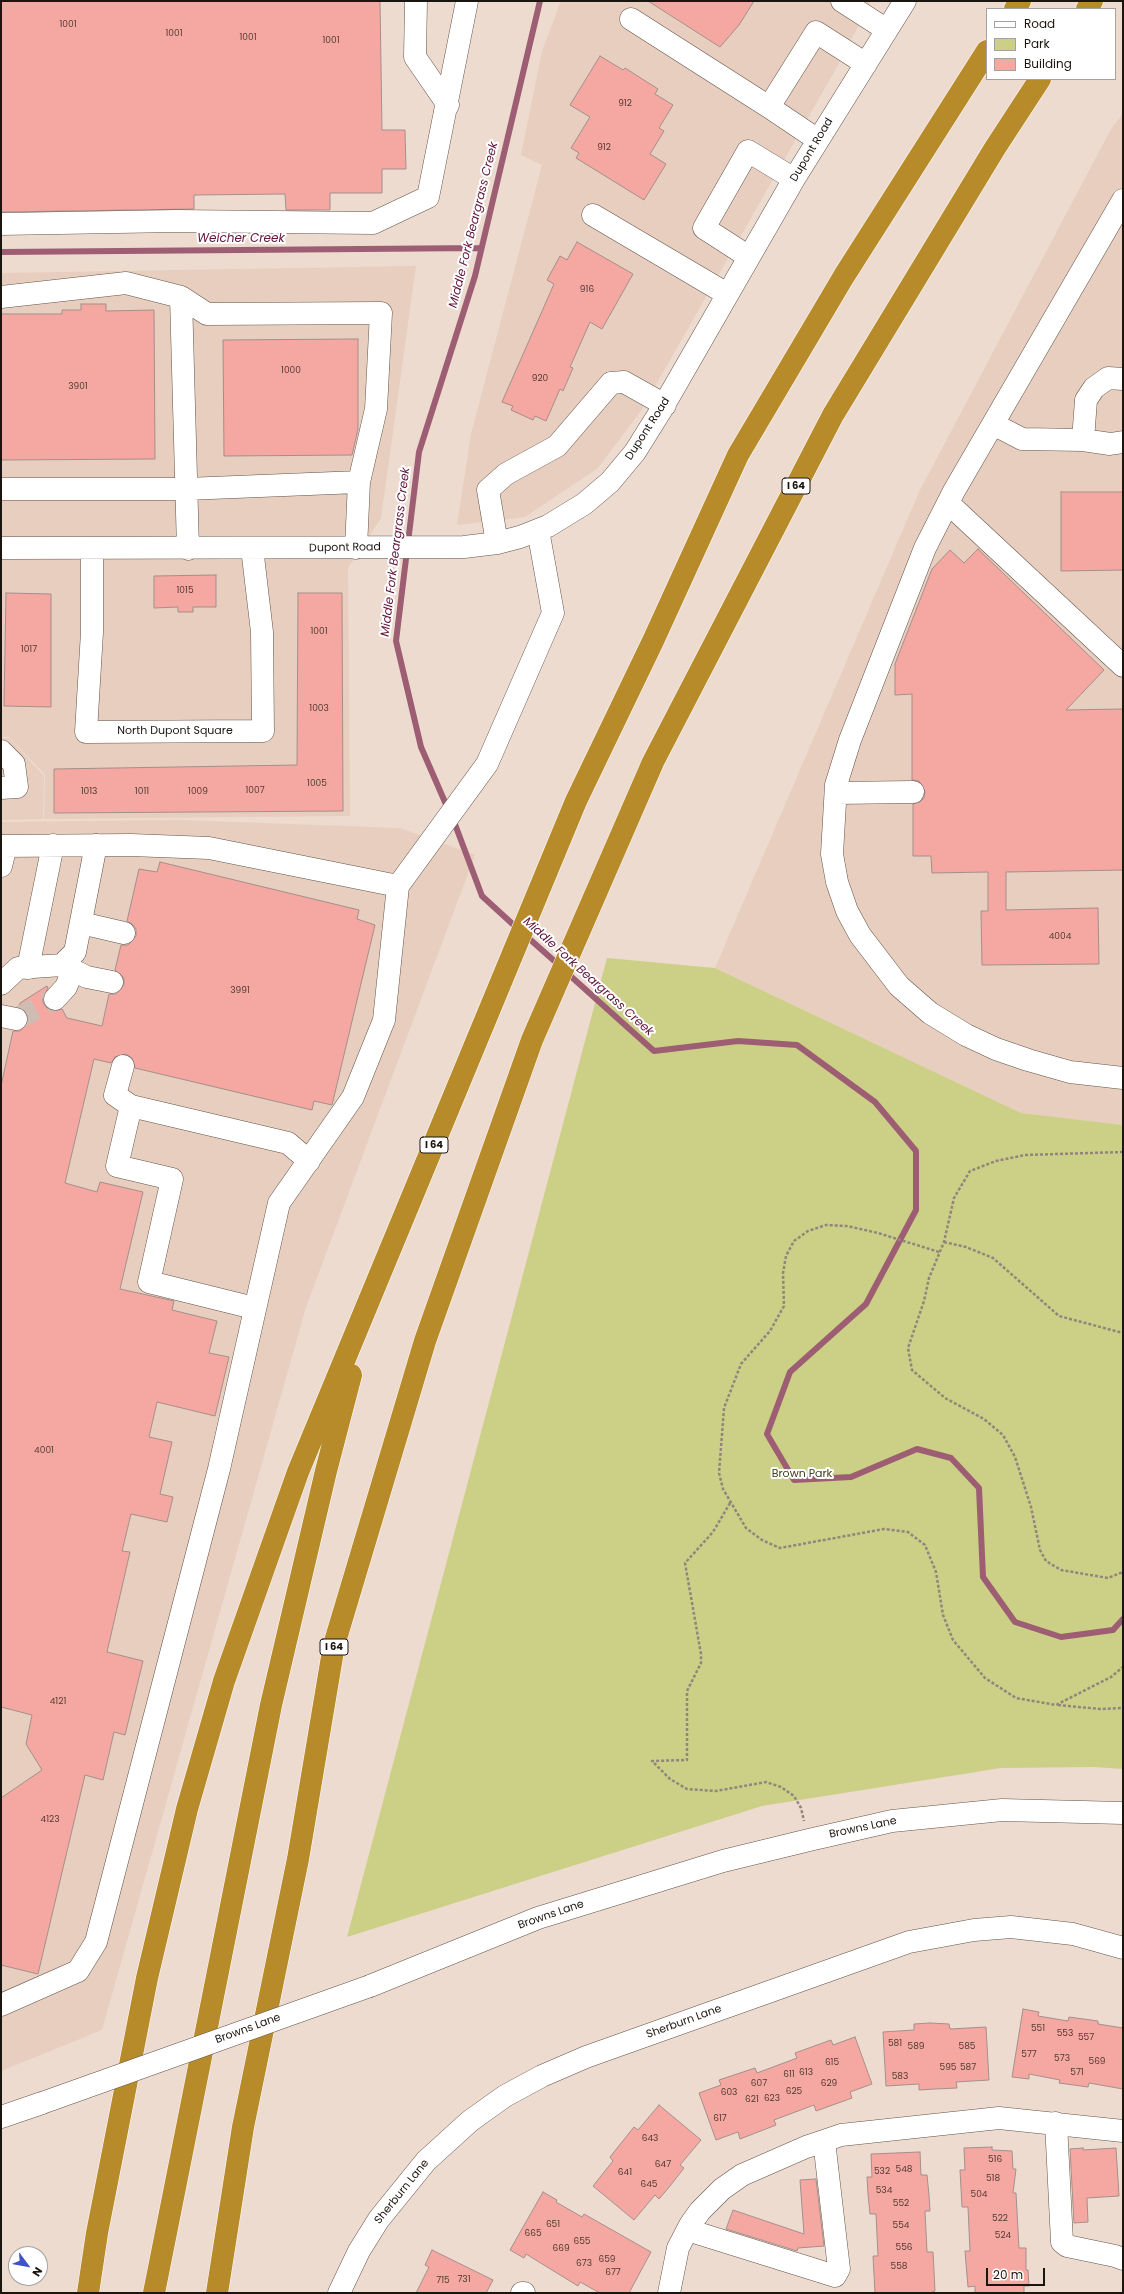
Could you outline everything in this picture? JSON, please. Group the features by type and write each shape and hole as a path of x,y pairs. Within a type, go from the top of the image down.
{"highway":[{"name":"I 64","path":"154,2293 271,1705 326,1471 370,1299 576,801 653,641 738,455 844,276 986,53"},
{"name":"I 64","path":"217,2293 243,2127 298,1859 334,1645 425,1341 539,1023 653,762 833,415 995,148 1039,80"},
{"path":"88,2293 97,2233 146,1986 187,1809 224,1681 295,1480 370,1299"}],"street":[{"path":"416,1 415,57 448,105"},
{"path":"1,224 176,221 373,223 428,197 448,105 467,1"},
{"name":"Dupont Road","path":"1,548 188,549 464,547 497,543 538,530 584,504 610,482 635,452 665,405 748,257 794,179 905,1"},
{"path":"846,2 887,30"},
{"path":"631,19 818,140"},
{"path":"769,107 816,32 866,64"},
{"path":"748,257 704,228 748,151 794,179"},
{"path":"1123,200 948,503 925,548 850,740 836,793 832,854 837,882 847,911 860,935 899,986 930,1013 966,1035 996,1049 1070,1072 1123,1078"},
{"path":"594,215 727,294"},
{"path":"1,297 126,283 180,298 206,314 381,313 376,409 360,482 356,548"},
{"path":"180,298 188,549"},
{"path":"1083,440 1086,400 1094,388 1108,378 1123,379"},
{"path":"497,543 488,490 506,474 557,446 611,383 624,382 665,405"},
{"path":"993,424 1022,439 1083,440 1110,444 1123,442"},
{"path":"1,489 186,489 360,482"},
{"path":"948,503 1123,666"},
{"path":"1,2005 78,1971 96,1942 219,1469 254,1308 279,1203 353,1097 384,1020 398,886 487,764 553,613 538,530"},
{"name":"North Dupont Square","path":"92,549 92,632 86,732 263,731 262,632 252,548"},
{"path":"1,751 14,764 17,787 1,788"},
{"path":"836,793 912,792"},
{"path":"3,852 53,845 209,848 398,886"},
{"path":"28,968 53,845"},
{"path":"56,999 66,987 68,968 75,952 96,845"},
{"path":"81,923 124,933"},
{"path":"1,984 18,968 68,968 87,977 112,982"},
{"path":"123,1066 115,1095 132,1106 288,1144 309,1161"},
{"path":"132,1106 117,1166 172,1179 149,1282 254,1308"},
{"name":"Browns Lane","path":"1,2117 370,1986 538,1918 723,1861 892,1821 1002,1810 1123,1813"},
{"name":"Sherburn Lane","path":"339,2293 359,2251 379,2219 426,2161 470,2122 505,2096 542,2076 586,2057 909,1942 974,1930 1012,1928 1073,1934 1123,1948"},
{"path":"669,2293 678,2248 690,2225 700,2211 722,2189 742,2175 824,2141 841,2135 999,2118 1123,2131"},
{"path":"1056,2123 1062,2242 1067,2246 1115,2256 1123,2260"},
{"path":"690,2225 694,2232 835,2276 839,2269 824,2141"}],"path":[{"path":"1123,1152 1025,1155 996,1161 970,1171 954,1198 944,1242 929,1278 924,1301 908,1348 912,1370 945,1398 984,1419 1003,1436 1015,1457 1031,1507 1040,1550 1046,1561 1062,1570 1101,1577 1108,1578 1123,1572"},
{"path":"939,1252 878,1233 847,1226 826,1225 808,1231 794,1241 786,1256 783,1272 784,1306 770,1331 741,1364 724,1408 719,1473 723,1489 746,1528 762,1540 780,1548 884,1529 908,1532 925,1545 936,1572 943,1615 953,1640 985,1678 1016,1698 1056,1705 1100,1709 1123,1708"},
{"path":"944,1242 966,1246 992,1258 1059,1316 1123,1333"},
{"path":"730,1503 713,1532 685,1563 701,1654 701,1663 687,1691 687,1760 652,1761 670,1778 687,1788 716,1791 766,1782 781,1787 794,1796 801,1808 809,1840"},
{"path":"1056,1705 1111,1678 1123,1667"}],"shaded area":[{"path":"561,1 871,1 837,67 641,411 598,468 525,517 457,525 471,434 542,165 521,155 542,51"},
{"path":"1123,114 1123,1125 1021,1113 715,968 919,492 1111,129"},
{"path":"416,266 381,518 348,568 350,816 44,819 45,775 9,737 1,737 1,273"},
{"path":"1,738 9,738 44,776 43,819 1,820"},
{"path":"180,820 400,828 475,855 306,1307 102,2030 1,2071 1,822"}],"green space":[{"name":"Brown Park","path":"607,958 715,968 1021,1113 1123,1125 1123,1769 1094,1767 1001,1768 762,1806 347,1937"}],"building":[{"path":"1,1 380,1 382,130 405,130 406,169 382,169 382,193 330,193 330,210 286,210 285,194 194,195 194,209 1,212"},
{"path":"648,1 754,1 739,25 720,47"},
{"path":"600,56 623,70 625,68 658,89 655,94 673,105 659,128 664,131 650,154 666,164 644,200 576,158 579,153 571,148 590,117 570,105"},
{"path":"577,242 633,274 602,329 590,322 570,367 573,368 563,391 560,389 546,421 535,416 533,420 511,410 513,406 502,402 554,284 547,280 560,256 567,260"},
{"path":"81,304 106,304 106,311 154,310 155,459 1,460 1,314 62,314 62,310 81,310"},
{"path":"358,339 358,429 352,455 224,456 223,340"},
{"path":"1061,492 1123,492 1123,570 1061,571"},
{"path":"978,549 1104,670 1066,710 1123,709 1123,870 1006,872 1006,910 1098,908 1099,964 982,965 981,911 988,911 988,872 932,873 931,856 913,856 913,804 920,802 924,798 925,791 919,781 912,780 912,694 895,695 895,664 932,569 950,550 964,563"},
{"path":"216,575 216,607 193,607 193,612 178,612 178,607 154,608 154,576"},
{"path":"6,593 51,594 51,707 4,706"},
{"path":"298,593 342,593 343,811 54,813 54,769 297,765"},
{"path":"160,862 359,910 357,919 375,925 332,1105 314,1101 312,1110 135,1068 132,1058 126,1054 115,1057 111,1063 94,1059 65,1183 97,1192 100,1182 143,1192 120,1289 174,1301 172,1310 217,1321 209,1353 229,1357 215,1416 157,1402 149,1437 172,1442 160,1494 173,1497 167,1522 131,1514 122,1551 130,1552 107,1652 143,1661 125,1735 114,1732 103,1780 85,1775 38,1974 1,1965 1,1798 42,1770 26,1744 32,1715 1,1707 1,1086 13,1031 20,1031 28,1022 28,1015 19,1007 20,1003 47,986 48,988 43,997 43,1003 47,1008 53,1011 62,1009 67,1018 102,1026 109,994 116,994 124,985 124,978 115,970 121,945 128,945 136,936 136,929 127,921 139,869 157,872"},
{"path":"1023,2009 1039,2012 1038,2016 1068,2021 1069,2017 1098,2021 1098,2024 1123,2028 1123,2089 1089,2083 1088,2087 1059,2083 1060,2080 1029,2074 1029,2079 1012,2077"},
{"path":"914,2024 949,2024 950,2029 986,2027 989,2080 956,2082 957,2088 919,2090 919,2084 886,2086 883,2032 914,2030"},
{"path":"855,2037 872,2084 850,2092 852,2098 816,2111 814,2105 774,2120 776,2125 740,2139 738,2132 716,2140 699,2093 721,2085 719,2080 755,2068 757,2073 797,2058 795,2053 831,2040 833,2045"},
{"path":"659,2105 701,2140 680,2165 684,2168 670,2186 659,2199 655,2195 634,2220 593,2186 613,2161 610,2157 634,2127 638,2130"},
{"path":"992,2147 992,2150 1012,2151 1013,2169 1016,2169 1013,2193 1016,2193 1019,2248 1026,2248 1026,2270 1028,2270 1029,2286 1024,2286 1024,2293 975,2293 975,2286 968,2287 965,2251 970,2251 968,2207 962,2207 960,2170 965,2170 964,2148"},
{"path":"1083,2148 1083,2150 1116,2148 1119,2196 1087,2198 1088,2222 1074,2223 1070,2149"},
{"path":"920,2152 921,2175 927,2175 930,2211 925,2211 927,2252 933,2252 935,2291 930,2293 875,2293 873,2256 878,2256 876,2214 870,2214 867,2177 872,2177 871,2154"},
{"path":"816,2179 824,2246 798,2248 797,2251 726,2229 733,2210 804,2234 800,2180"},
{"path":"543,2192 557,2200 556,2202 582,2217 584,2214 651,2252 629,2293 600,2293 580,2282 578,2286 526,2254 524,2258 510,2250"},
{"path":"432,2250 493,2280 486,2293 416,2293 429,2267 425,2265"}],"waterway":[{"name":"Middle Fork Beargrass Creek","path":"448,809 421,747 396,641 419,452 475,276 540,1"},
{"name":"Weicher Creek","path":"1,252 481,248"},
{"name":"Middle Fork Beargrass Creek","path":"453,819 482,896 518,929"},
{"name":"Middle Fork Beargrass Creek","path":"525,935 560,966"},
{"name":"Middle Fork Beargrass Creek","path":"566,972 654,1051 738,1041 797,1045 875,1102 916,1151 916,1210 866,1304 790,1372 767,1434 794,1480 851,1477 917,1449 951,1458 979,1488 983,1577 1015,1622 1061,1637 1113,1630 1123,1619"}],"tunnel":[{"path":"16,1019 55,999"}]}
